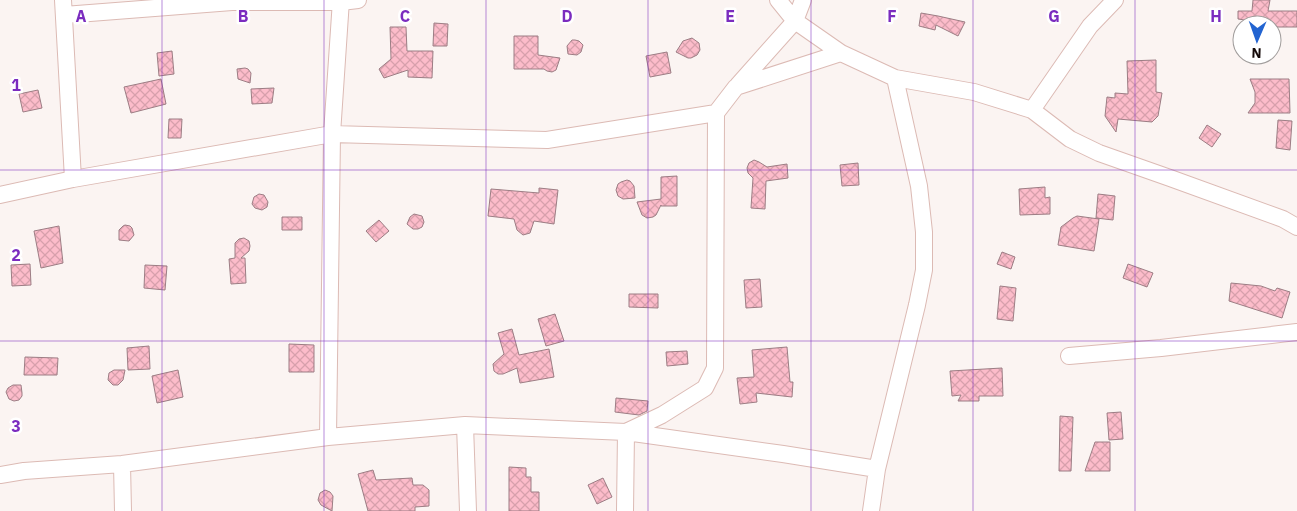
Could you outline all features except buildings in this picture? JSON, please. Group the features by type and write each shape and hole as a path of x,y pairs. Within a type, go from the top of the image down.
{"street":[{"path":"73,179 63,8 358,0"},
{"path":"778,0 795,21 841,52 895,78 974,92 1032,110 1070,139 1099,154 1283,219 1297,227"},
{"path":"626,432 662,415 705,388 715,368 716,114 736,87 795,21 803,0"},
{"path":"1032,110 1090,26 1115,0"},
{"path":"328,436 332,134 341,1"},
{"path":"736,87 841,52"},
{"path":"870,511 877,469 924,270 924,232 919,186 895,78"},
{"path":"0,194 73,179 332,134 547,140 716,114"},
{"path":"1069,356 1161,348 1297,332"},
{"path":"0,475 24,471 122,464 328,436 466,425 626,432 877,469"},
{"path":"466,425 468,511"},
{"path":"625,511 626,432"},
{"path":"122,464 123,511"}]}
